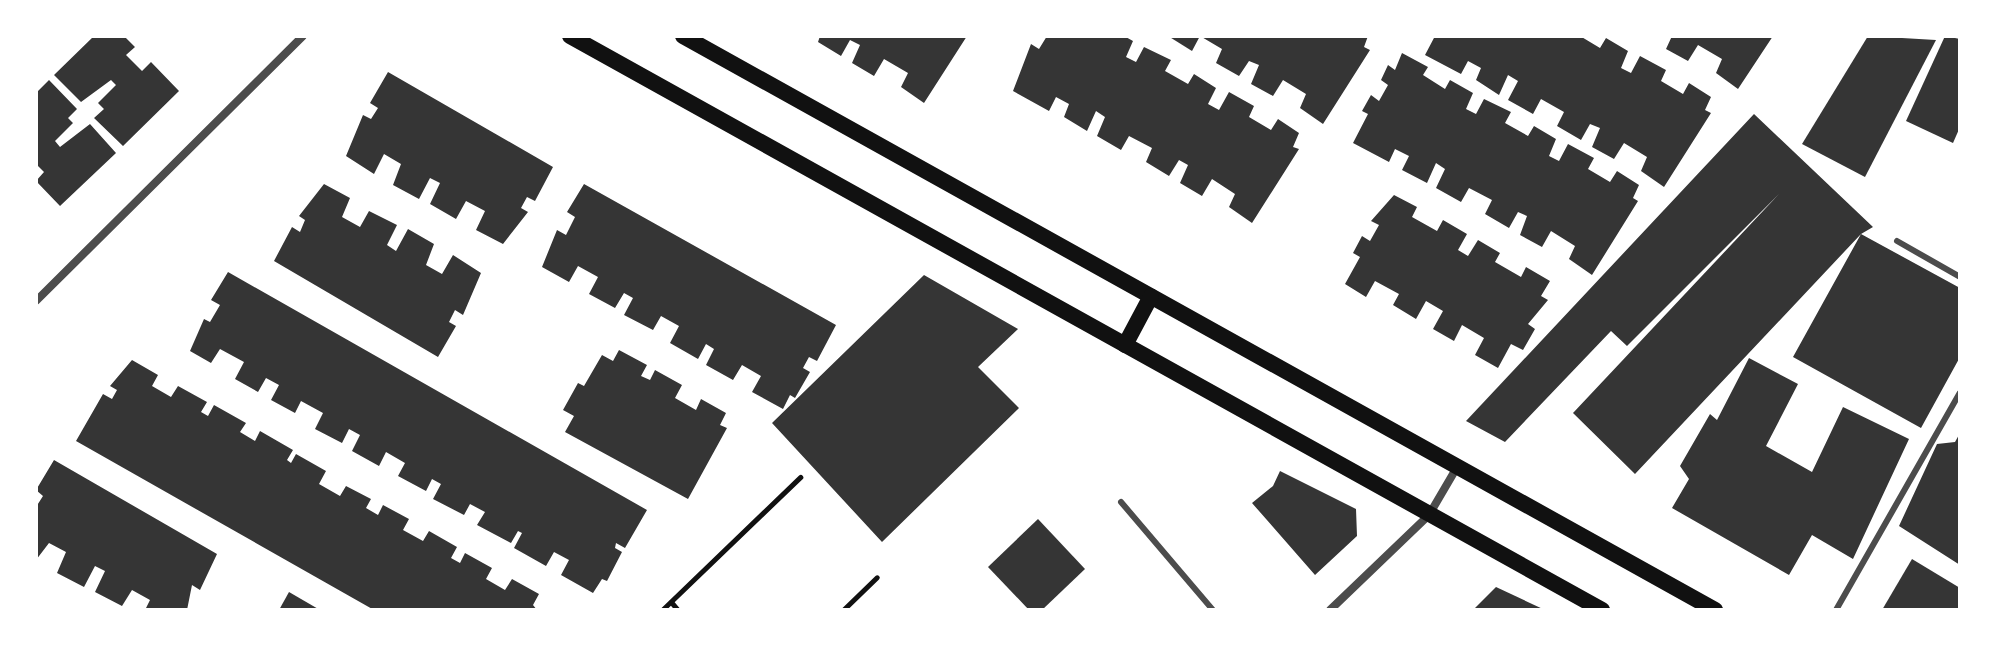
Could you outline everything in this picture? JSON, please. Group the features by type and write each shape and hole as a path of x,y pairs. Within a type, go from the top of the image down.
{"main road":[{"path":"570,36 1602,610"},
{"path":"683,36 1715,610"},
{"path":"1125,345 1151,296"}],"street":[{"path":"36,301 303,36"},
{"path":"1330,610 1429,515 1457,467"}],"lane":[{"path":"1897,241 1960,277"},
{"path":"1836,610 1960,393"},
{"path":"1121,502 1213,610"}],"path":[{"path":"662,610 800,477"},
{"path":"843,610 877,577"},
{"path":"671,602 678,610"}],"building":[{"path":"94,36 124,36 135,47 126,55 142,71 151,62 179,91 123,146 94,118 104,109 98,103 116,85 111,80 81,102 54,75"},
{"path":"820,36 967,36 924,103 901,87 908,73 884,59 874,76 852,63 860,45 850,40 841,56 818,42"},
{"path":"1047,36 1124,36 1133,41 1126,57 1136,62 1144,47 1171,60 1165,71 1188,84 1194,74 1216,88 1208,104 1219,110 1229,92 1254,106 1249,117 1271,130 1278,119 1299,133 1293,147 1299,149 1252,223 1229,207 1235,194 1212,179 1202,196 1180,183 1188,165 1179,160 1169,176 1146,162 1152,148 1129,136 1121,150 1097,136 1105,117 1096,111 1087,131 1064,117 1069,104 1056,97 1049,111 1013,91 1031,44 1039,49"},
{"path":"1168,36 1200,36 1192,51"},
{"path":"1200,36 1368,36 1364,47 1370,50 1323,124 1300,108 1306,94 1283,80 1273,96 1251,84 1259,65 1249,61 1239,76 1216,63 1222,49"},
{"path":"1435,36 1580,36 1600,48 1606,38 1628,51 1621,68 1631,73 1640,56 1666,70 1661,81 1683,94 1689,83 1711,97 1705,110 1711,113 1664,187 1641,171 1647,157 1624,143 1614,159 1592,147 1600,128 1590,124 1581,140 1557,126 1564,112 1541,99 1533,114 1508,100 1518,81 1508,75 1499,95 1476,80 1481,68 1468,61 1461,74 1425,55"},
{"path":"1672,36 1773,36 1738,89 1716,73 1722,59 1698,45 1688,61 1666,49"},
{"path":"1868,36 1936,40 1865,177 1802,144"},
{"path":"1945,36 1960,39 1960,127 1953,143 1906,121"},
{"path":"1402,53 1428,67 1423,75 1445,89 1450,80 1473,93 1466,109 1476,114 1484,99 1511,112 1505,123 1528,136 1534,126 1556,139 1549,156 1559,161 1568,144 1594,158 1588,169 1610,182 1617,171 1639,185 1633,198 1638,201 1592,275 1569,259 1575,246 1551,231 1542,247 1520,235 1527,216 1518,212 1509,228 1485,214 1492,200 1469,188 1461,202 1436,188 1445,169 1436,163 1427,183 1402,170 1409,156 1395,149 1389,162 1353,143 1368,114 1362,111 1371,95 1379,101 1388,85 1381,80 1388,65 1395,70"},
{"path":"388,72 553,167 535,201 527,197 521,208 528,212 503,244 476,230 485,211 466,201 456,219 430,204 440,183 430,178 419,199 393,185 401,164 384,154 374,174 346,156 363,115 371,119 378,108 370,103"},
{"path":"49,80 77,109 68,118 73,123 55,141 60,147 90,124 116,153 60,206 36,181 44,172 36,164 36,93"},
{"path":"1754,114 1873,227 1861,234 1635,474 1573,413 1779,194 1627,346 1611,331 1505,442 1466,421"},
{"path":"324,184 350,198 342,217 360,227 369,211 397,225 387,245 396,251 408,229 434,244 426,265 442,274 453,255 481,273 463,315 455,310 449,322 456,326 438,357 274,261 292,227 300,232 305,220 299,216"},
{"path":"584,184 836,325 817,361 809,357 803,368 810,372 795,398 790,395 783,409 752,392 761,376 742,365 733,380 706,365 714,349 706,344 698,359 670,343 679,326 661,316 653,330 624,315 633,298 624,293 615,308 589,294 598,277 578,266 569,282 542,267 557,230 566,235 575,217 567,212"},
{"path":"1394,195 1417,207 1412,217 1437,231 1443,220 1467,234 1458,250 1468,256 1478,240 1500,253 1495,262 1521,277 1526,267 1550,281 1541,296 1548,300 1528,324 1535,329 1523,350 1511,344 1498,368 1475,355 1484,338 1462,325 1454,341 1433,329 1443,311 1426,301 1416,319 1393,305 1399,294 1375,281 1366,297 1345,284 1360,257 1353,253 1362,236 1370,241 1379,225 1371,221"},
{"path":"1861,234 1960,288 1960,357 1921,428 1793,357"},
{"path":"228,272 647,510 625,548 616,543 615,548 622,552 607,581 602,579 593,593 561,575 569,560 554,552 546,566 514,548 522,533 518,531 511,543 477,525 485,512 470,504 464,515 433,499 441,484 432,479 426,491 398,476 405,463 386,452 379,466 352,451 360,435 349,429 342,443 315,429 323,413 301,401 295,413 271,400 279,385 266,378 258,392 235,379 244,362 220,349 211,363 190,351 204,319 210,322 220,305 211,300"},
{"path":"924,275 1018,329 978,367 1019,408 882,542 772,423"},
{"path":"619,350 647,365 641,376 650,380 655,370 682,385 675,398 696,410 701,399 726,413 720,425 727,428 688,499 565,432 574,416 563,410 578,383 584,386 602,355 613,361"},
{"path":"1749,358 1798,384 1766,446 1812,472 1843,407 1909,439 1853,559 1812,535 1789,575 1672,508 1689,479 1680,466 1710,414 1717,420"},
{"path":"132,360 158,375 152,386 171,397 178,386 207,402 201,412 208,416 214,405 246,423 240,432 255,441 260,431 293,450 287,460 291,463 296,454 326,471 319,484 340,496 346,486 371,499 366,508 378,515 383,505 409,519 403,530 423,541 429,531 457,547 451,558 460,563 465,553 492,568 486,579 505,590 512,579 539,594 533,605 537,610 374,610 76,441 103,394 112,399 117,390 110,386"},
{"path":"1960,433 1960,565 1899,526 1937,444 1955,442"},
{"path":"54,460 217,554 200,590 192,585 187,610 145,610 150,600 132,590 122,606 95,592 105,571 95,566 84,587 57,573 66,552 49,543 36,560 36,507 43,496 36,490"},
{"path":"1280,471 1356,509 1357,536 1315,575 1252,503 1273,486"},
{"path":"1038,519 1085,569 1042,610 1029,610 988,567"},
{"path":"1912,559 1960,588 1960,610 1882,610"},
{"path":"1496,587 1545,610 1473,610"},
{"path":"289,592 320,610 279,610"}]}
